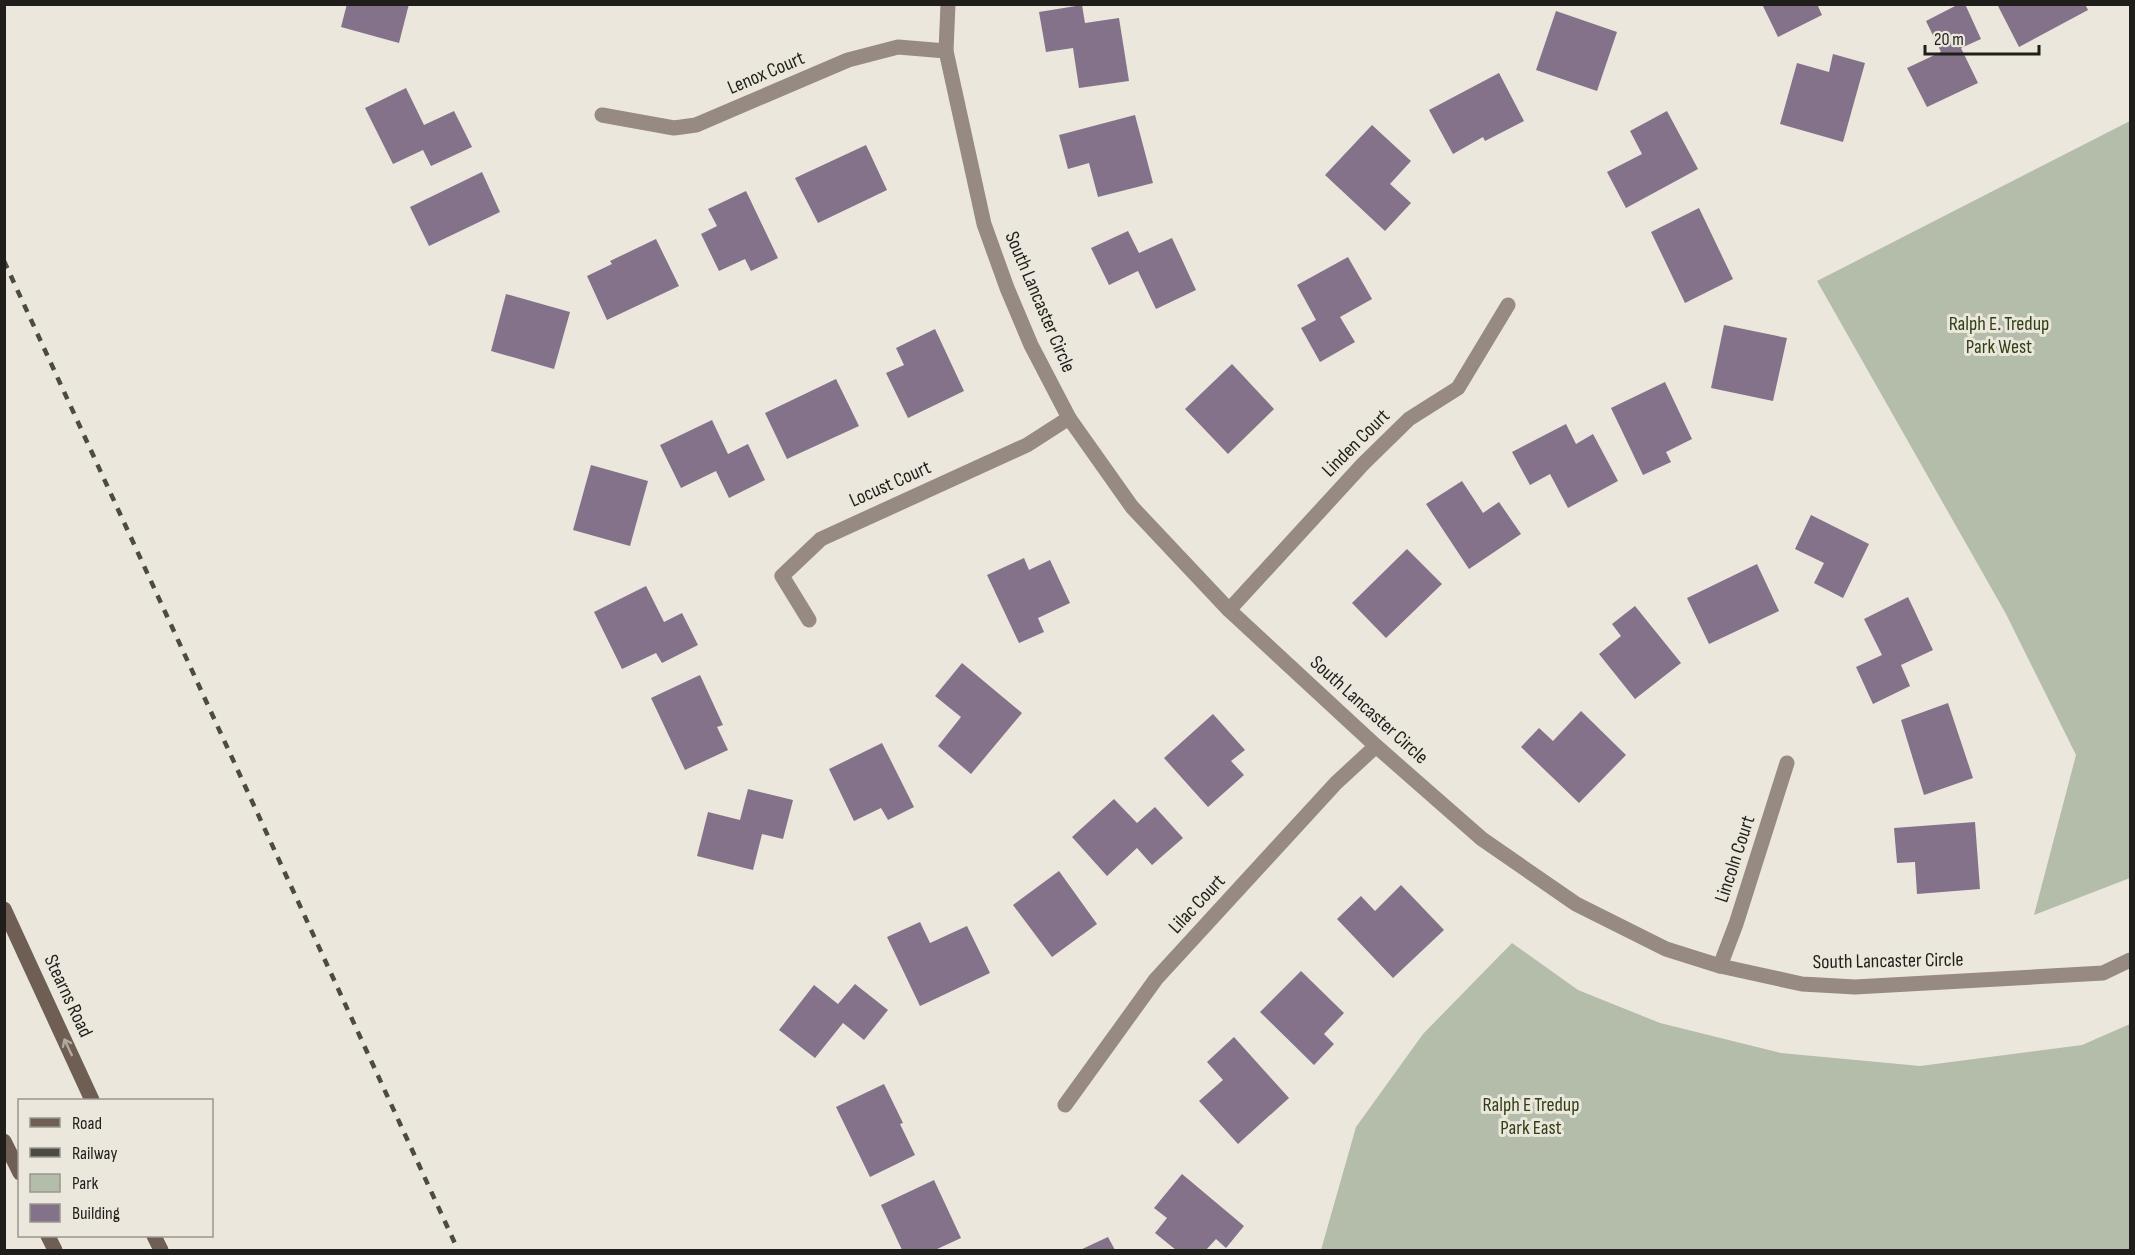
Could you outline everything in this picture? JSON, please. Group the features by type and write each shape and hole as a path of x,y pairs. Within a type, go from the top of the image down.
{"main road":[{"name":"Stearns Road","path":"4,909 91,1099"},
{"path":"4,1141 18,1169"},
{"path":"48,1237 55,1251"},
{"path":"154,1237 161,1251"}],"street":[{"name":"South Lancaster Circle","path":"948,4 946,51 984,224 1031,345 1069,418 1132,507 1229,610 1376,746 1482,839 1576,904 1666,949 1720,966 1802,984 1855,987 2103,973 2130,960"},
{"name":"Lenox Court","path":"602,115 674,128 696,125 848,60 898,47 946,51"},
{"name":"Linden Court","path":"1229,610 1362,464 1409,419 1458,388 1508,305"},
{"name":"Locust Court","path":"809,620 782,576 821,539 1027,446 1069,418"},
{"name":"Lilac Court","path":"1065,1105 1156,979 1329,792 1376,746"},
{"name":"Lincoln Court","path":"1720,966 1736,924 1787,764"}],"green space":[{"name":"Ralph E. Tredup Park West","path":"2130,121 2130,878 2034,915 2076,755 2006,614 1817,281"},
{"name":"Ralph E Tredup Park East","path":"1512,943 1578,990 1660,1023 1781,1053 1920,1066 2082,1045 2130,1024 2130,1250 1321,1250 1356,1127 1423,1034"}],"building":[{"path":"347,4 409,4 399,43 341,27"},
{"path":"1762,4 1817,4 1822,15 1778,37"},
{"path":"1959,4 1965,4 1981,39 1961,48 1978,83 1927,107 1907,68 1941,52 1926,21"},
{"path":"1997,4 2085,4 2088,10 2019,47"},
{"path":"1082,5 1085,23 1119,18 1129,81 1079,88 1073,48 1046,52 1039,12"},
{"path":"1556,11 1617,32 1597,91 1536,70"},
{"path":"1833,54 1865,63 1843,142 1780,124 1797,63 1829,72"},
{"path":"1499,73 1524,121 1485,141 1483,137 1453,154 1429,110"},
{"path":"406,88 424,125 454,111 472,147 431,166 423,150 393,164 365,108"},
{"path":"1667,111 1698,169 1626,208 1607,172 1642,154 1630,131"},
{"path":"1135,115 1153,183 1098,197 1089,163 1068,169 1059,135"},
{"path":"1372,125 1411,161 1390,184 1411,203 1385,231 1325,175"},
{"path":"866,145 887,190 818,223 795,178"},
{"path":"482,172 500,212 429,246 410,207"},
{"path":"746,191 778,258 751,271 745,259 719,271 701,234 717,226 708,209"},
{"path":"1699,208 1733,279 1685,303 1651,232"},
{"path":"1128,231 1139,253 1172,238 1196,290 1156,309 1138,271 1109,285 1091,248"},
{"path":"656,239 679,286 607,320 587,276 612,264 610,261"},
{"path":"1348,257 1372,299 1340,317 1355,342 1320,362 1301,328 1316,320 1297,285"},
{"path":"506,294 570,312 554,369 491,351"},
{"path":"1724,325 1787,338 1773,401 1711,388"},
{"path":"935,329 964,391 908,418 886,373 904,365 896,348"},
{"path":"1232,364 1274,409 1228,454 1185,409"},
{"path":"836,379 859,426 787,459 765,413"},
{"path":"1665,382 1692,439 1666,452 1671,462 1643,475 1611,408"},
{"path":"712,420 728,454 748,444 765,480 729,498 716,471 681,488 660,445"},
{"path":"1566,424 1576,444 1593,434 1618,481 1568,508 1550,474 1530,485 1512,452"},
{"path":"591,465 648,481 630,546 573,530"},
{"path":"1462,481 1483,513 1499,502 1521,534 1469,569 1426,504"},
{"path":"1811,515 1869,544 1843,598 1814,583 1824,563 1795,549"},
{"path":"1407,549 1442,584 1386,638 1352,603"},
{"path":"1024,558 1029,570 1050,560 1070,603 1038,618 1044,632 1019,643 987,575"},
{"path":"1757,564 1779,611 1709,644 1687,598"},
{"path":"646,586 664,622 682,613 698,645 662,663 656,653 622,669 594,612"},
{"path":"1908,597 1933,650 1901,665 1910,686 1873,704 1856,667 1882,655 1864,619"},
{"path":"1635,606 1681,663 1635,699 1599,654 1621,636 1612,624"},
{"path":"962,663 1022,713 971,774 938,746 961,717 935,696"},
{"path":"700,675 723,725 717,727 728,750 685,770 651,698"},
{"path":"1948,703 1973,778 1924,795 1901,720"},
{"path":"1581,711 1626,755 1579,803 1521,747 1539,728 1553,741"},
{"path":"1213,714 1245,750 1231,761 1244,775 1208,807 1164,758"},
{"path":"882,743 914,807 888,820 881,808 854,821 829,769"},
{"path":"748,789 793,800 783,839 762,834 753,870 697,856 708,812 740,820"},
{"path":"1114,799 1137,823 1155,807 1183,838 1152,865 1137,848 1107,876 1072,837"},
{"path":"1975,822 1980,889 1917,894 1915,862 1897,863 1894,828"},
{"path":"1059,871 1097,924 1052,957 1013,905"},
{"path":"1401,885 1444,930 1393,978 1337,919 1361,896 1375,911"},
{"path":"920,922 930,943 967,926 990,973 920,1006 887,937"},
{"path":"1301,971 1344,1013 1324,1034 1334,1044 1314,1065 1260,1012"},
{"path":"855,984 888,1010 864,1040 843,1023 815,1058 779,1030 814,985 838,1004"},
{"path":"1234,1037 1289,1098 1238,1144 1199,1101 1223,1080 1207,1062"},
{"path":"884,1084 903,1123 900,1124 915,1155 870,1177 836,1107"},
{"path":"1182,1174 1244,1226 1226,1248 1216,1239 1206,1250 1176,1250 1155,1233 1167,1218 1154,1208"},
{"path":"934,1180 961,1238 935,1250 902,1250 881,1205"},
{"path":"1108,1237 1115,1250 1080,1250"}],"railway":[{"path":"4,261 458,1250"}]}
